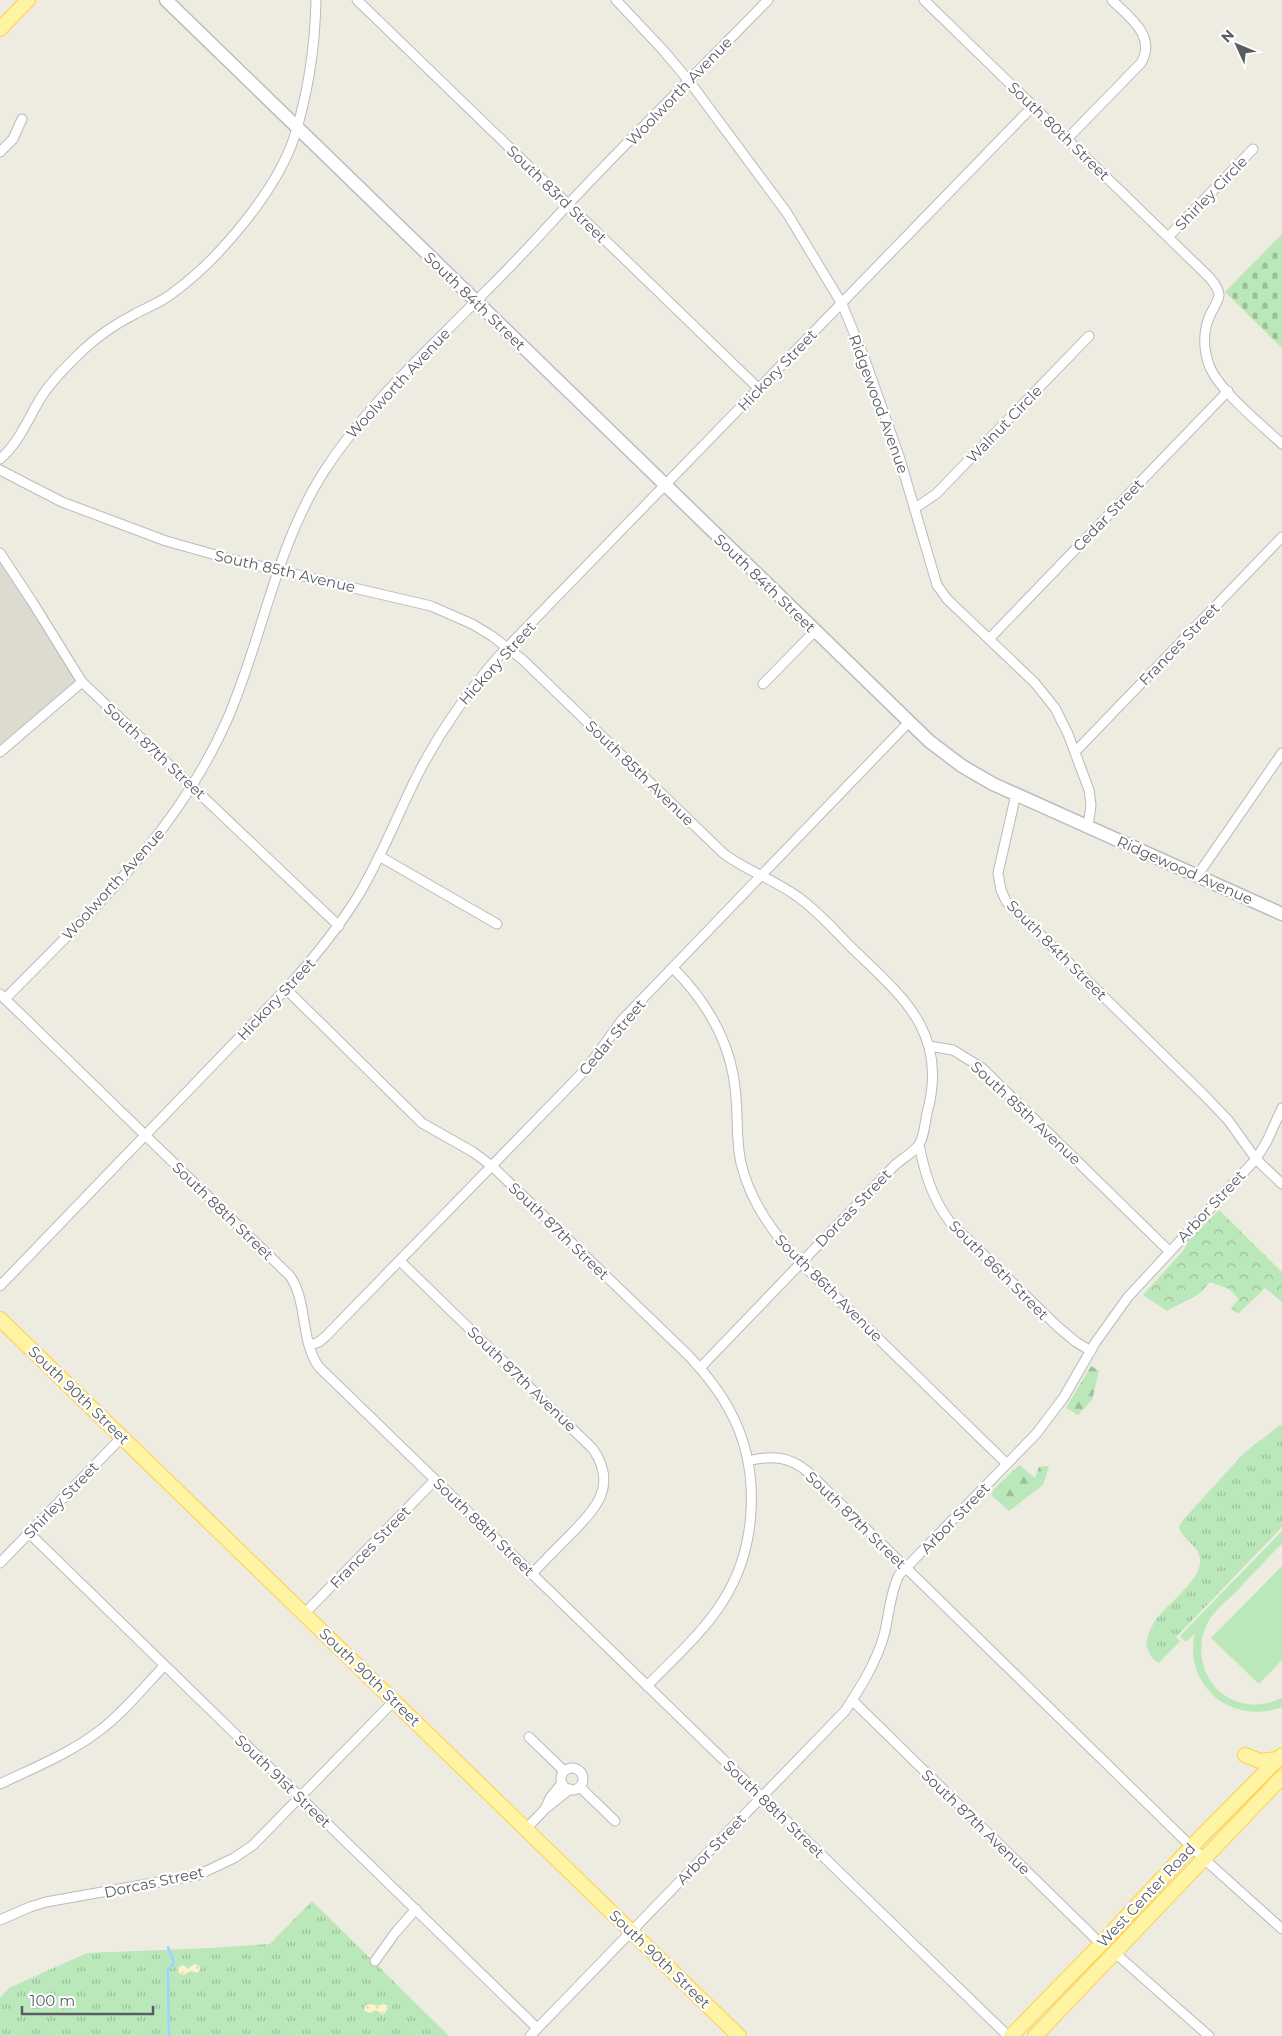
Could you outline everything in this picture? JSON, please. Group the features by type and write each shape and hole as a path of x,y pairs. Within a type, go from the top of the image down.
{"main road":[{"path":"0,29 28,0"},
{"name":"South 84th Street","path":"166,0 929,741 962,766 1016,794"},
{"name":"Ridgewood Avenue","path":"1016,794 1282,914"},
{"name":"South 90th Street","path":"0,1319 739,2036"},
{"path":"1245,1755 1260,1761 1280,1757"},
{"name":"West Center Road","path":"1010,2036 1280,1757"},
{"name":"West Center Road","path":"1035,2036 1282,1777"}],"street":[{"path":"0,459 16,441 50,385 84,350 113,326 158,303 176,291 228,242 251,213 273,180 293,139 307,86 313,47 316,0"},
{"name":"South 83rd Street","path":"357,0 758,388"},
{"name":"Ridgewood Avenue","path":"616,0 689,81 787,213 842,304 867,366 916,508 937,585 947,598 1047,696 1062,720 1091,797 1088,826"},
{"name":"Woolworth Avenue","path":"2,996 139,860 168,824 193,786 219,738 240,690 290,536 323,473 343,443 384,395 768,0"},
{"name":"South 80th Street","path":"924,0 1210,278 1218,293 1217,301 1206,327 1205,346 1209,365 1215,376 1228,391"},
{"path":"1067,140 1141,63 1146,52 1145,37 1141,29 1112,0"},
{"name":"Hickory Street","path":"0,1286 312,961 359,894 418,775 448,722 474,686 508,648 758,388 842,304 1032,106"},
{"path":"0,152 13,139 22,119"},
{"name":"Shirley Circle","path":"1168,237 1253,149"},
{"name":"Walnut Circle","path":"916,508 936,494 1089,336"},
{"path":"1228,391 1282,444"},
{"name":"Cedar Street","path":"989,639 1228,391"},
{"name":"South 85th Avenue","path":"0,470 62,502 140,532 203,552 431,606 472,624 508,648 545,681 723,853 741,866 783,887 804,902 896,991 917,1018 930,1046 952,1050 982,1068 1169,1251"},
{"name":"Frances Street","path":"1075,752 1282,537"},
{"name":"South 87th Street","path":"0,553 34,603 82,682 338,926"},
{"path":"763,684 815,631"},
{"path":"0,752 82,682"},
{"name":"Cedar Street","path":"310,1345 326,1336 588,1067 622,1020 909,722"},
{"path":"1197,876 1282,754"},
{"name":"South 84th Street","path":"1016,794 998,872 1001,890 1006,901 1203,1094 1228,1120 1256,1159 1282,1184"},
{"path":"379,856 497,924"},
{"name":"South 86th Avenue","path":"673,968 702,1000 721,1034 734,1077 738,1146 746,1182 768,1226 801,1263 1008,1464"},
{"name":"South 87th Street","path":"286,989 422,1123 473,1152 492,1166 709,1377 731,1412 742,1437 748,1461 761,1457 776,1457 799,1465 1203,1858 1282,1930"},
{"name":"South 88th Street","path":"2,996 290,1276 297,1288 312,1356 319,1367 1010,2036"},
{"path":"919,1145 932,1088 930,1046"},
{"name":"Arbor Street","path":"530,2036 832,1726 867,1677 878,1654 889,1615 895,1582 905,1568 1008,1464 1052,1415 1091,1351 1128,1297 1256,1159 1267,1141 1282,1108"},
{"name":"Dorcas Street","path":"700,1368 895,1166 919,1145"},
{"name":"South 86th Street","path":"919,1145 929,1187 938,1205 950,1222 1058,1327 1076,1342 1091,1351"},
{"name":"South 87th Avenue","path":"400,1261 593,1449 602,1466 604,1483 600,1501 591,1514 532,1574"},
{"name":"Shirley Street","path":"0,1563 122,1436"},
{"path":"647,1686 707,1623 723,1602 734,1580 744,1554 750,1519 752,1490 748,1461"},
{"name":"Frances Street","path":"304,1614 435,1480"},
{"name":"South 91st Street","path":"29,1533 537,2028"},
{"path":"0,1784 88,1740 112,1720 164,1666"},
{"name":"South 87th Avenue","path":"852,1700 1101,1944"},
{"name":"Dorcas Street","path":"0,1920 14,1912 46,1902 182,1879 212,1870 234,1858 253,1845 394,1701"},
{"path":"529,1737 564,1771"},
{"path":"564,1771 572,1768 580,1771 583,1779 580,1787"},
{"path":"545,1809 550,1798 562,1783 564,1771"},
{"path":"562,1783 570,1789"},
{"path":"526,1829 545,1809 570,1789 580,1787"},
{"path":"580,1787 615,1820"},
{"path":"375,1961 395,1932 416,1909"},
{"path":"1114,1952 1209,2036"}],"shaded area":[{"path":"0,553 82,682 0,752"}],"green space":[{"path":"1282,234 1282,348 1225,292"},
{"path":"1219,1210 1282,1272 1282,1302 1265,1288 1238,1314 1231,1308 1239,1299 1229,1289 1210,1282 1199,1294 1167,1311 1143,1295 1184,1250 1188,1241"},
{"path":"1091,1366 1099,1371 1092,1400 1078,1415 1066,1408"},
{"path":"1282,1425 1282,1527 1176,1637 1180,1641 1159,1663 1150,1654 1146,1643 1151,1629 1160,1615 1190,1583 1199,1567 1200,1559 1197,1550 1183,1536 1179,1527 1183,1520 1244,1453"},
{"path":"1019,1465 1035,1478 1039,1467 1049,1466 1043,1485 1009,1511 992,1496 993,1490"},
{"path":"1282,1531 1282,1544 1213,1614 1204,1631 1202,1641 1202,1662 1205,1671 1216,1688 1224,1695 1245,1704 1267,1703 1282,1698 1282,1707 1263,1711 1246,1711 1229,1706 1215,1697 1204,1685 1196,1670 1193,1652 1195,1633 1186,1642 1180,1636"},
{"path":"1282,1566 1282,1660 1259,1684 1211,1638"},
{"path":"312,1901 449,2036 0,2036 0,1998 9,1988 87,1953 270,1944"}],"sand":[{"path":"195,1964 201,1967 198,1973 191,1971 183,1975 178,1972 179,1967 182,1965 189,1968"},
{"path":"372,2004 377,2006 384,2004 389,2007 383,2015 376,2010 371,2013 365,2011 366,2005"}],"waterway":[{"path":"168,1947 174,1962 168,1972 169,2036"}]}
